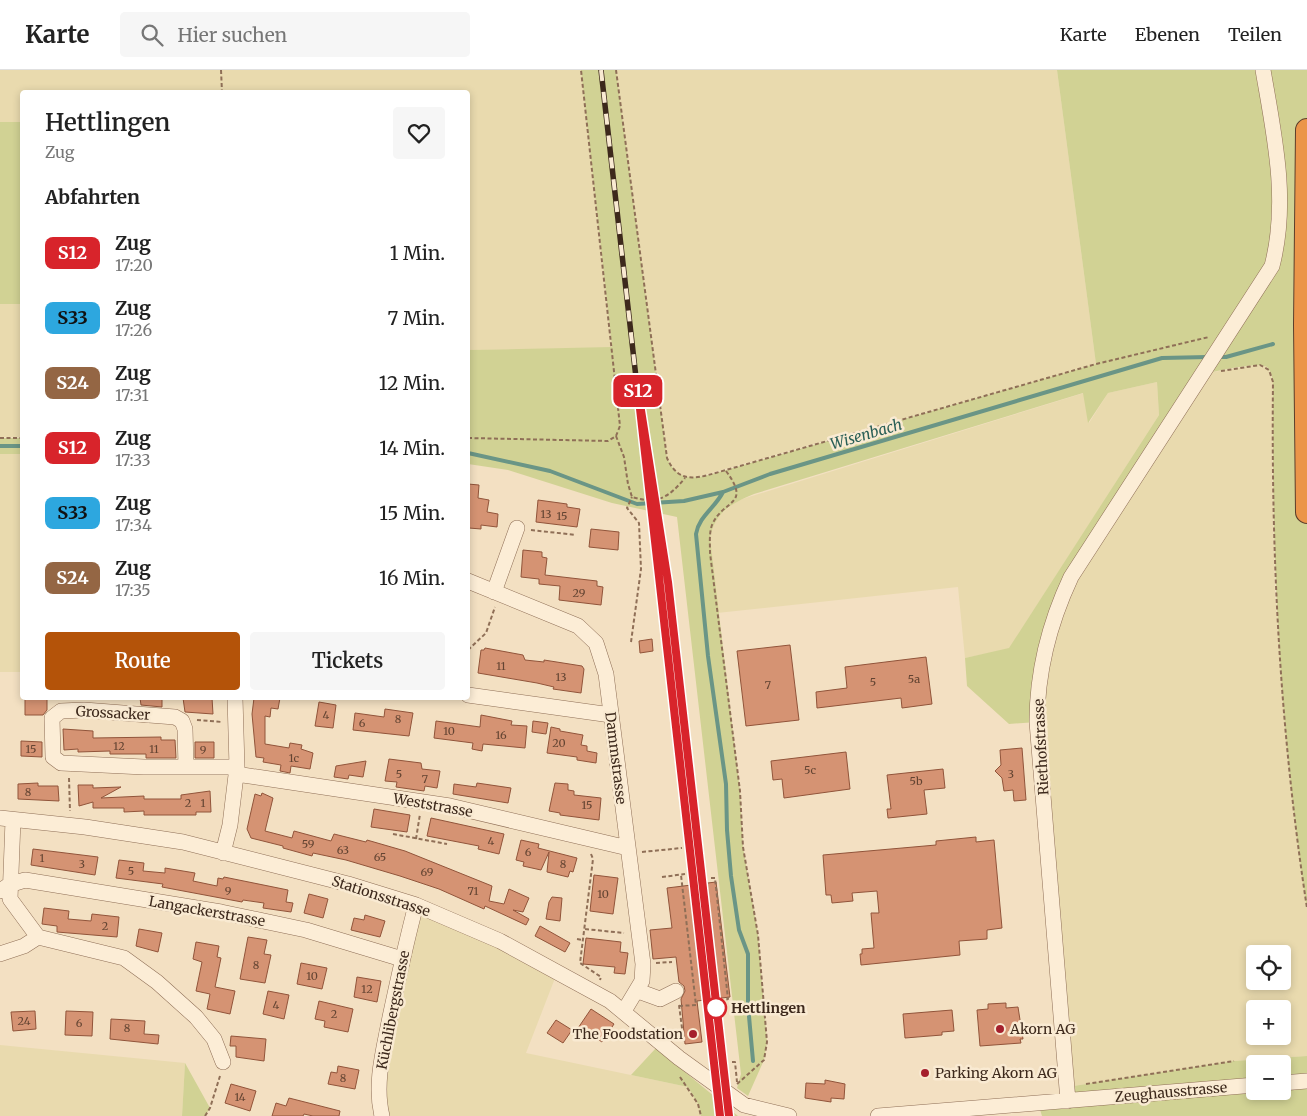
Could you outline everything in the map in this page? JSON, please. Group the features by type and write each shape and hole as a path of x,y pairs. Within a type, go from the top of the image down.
{"highway":[{"path":"1307,130 1305,326 1307,512"}],"street":[{"name":"Riethofstrasse","path":"1067,1094 1037,722 1041,663 1053,620 1071,577 1266,278 1276,252 1279,170 1263,70"},
{"path":"497,593 517,528"},
{"name":"Dammstrasse","path":"470,582 578,626 596,643 606,674 644,970 638,990 624,1012"},
{"path":"470,694 611,715"},
{"path":"223,853 230,824 236,770 234,700"},
{"name":"Grossacker","path":"69,763 61,763 53,757 52,718 61,711 84,710 175,717 182,721"},
{"path":"182,721 185,729 186,766"},
{"path":"69,763 144,767 186,766 236,770"},
{"name":"Weststrasse","path":"236,770 450,806 628,848"},
{"path":"6,819 4,888 38,937 124,958 157,982 196,1017 214,1039 223,1062"},
{"name":"Stationsstrasse","path":"6,819 142,835 348,884 416,905 500,941 610,1001 717,1087 739,1101"},
{"name":"Langackerstrasse","path":"4,888 25,880 222,912 306,930 402,959"},
{"name":"Küchlibergstrasse","path":"382,1116 379,1081 402,959 416,905"},
{"path":"0,954 24,946 38,937"},
{"path":"638,990 660,999 677,999"},
{"path":"1291,1082 1307,1081"},
{"name":"Zeughausstrasse","path":"878,1116 1040,1110 1067,1094 1087,1098 1246,1086"},
{"path":"739,1101 789,1116"}],"path":[{"path":"221,70 222,90"},
{"path":"470,438 608,441 616,436 620,426 582,70"},
{"path":"616,70 667,458 671,468 685,478 726,470 1096,364 1203,337 1221,345"},
{"path":"1205,369 1260,365 1269,370 1272,376 1272,524 1277,628 1293,799 1307,908"},
{"path":"616,436 624,457 631,498 626,506 638,523 641,569 631,642"},
{"path":"0,438 20,438"},
{"path":"726,470 734,481 738,493 736,501 712,525 710,538 717,613 740,791 743,847 758,935 767,1042 764,1060 739,1101"},
{"path":"631,498 643,500 662,499 671,494 685,478"},
{"path":"517,528 576,535"},
{"path":"470,648 486,633 497,593"},
{"path":"182,721 235,724"},
{"path":"69,763 70,817"},
{"path":"416,839 422,802"},
{"path":"393,834 447,844"},
{"path":"645,852 682,848"},
{"path":"591,852 593,859 580,963 601,977 599,985"},
{"path":"681,874 696,1005 677,999 685,1052 676,1064 678,1073 698,1104 701,1116"},
{"path":"662,877 685,874"},
{"path":"711,878 715,878 728,999 725,1000"},
{"path":"716,887 720,886"},
{"path":"677,890 683,890"},
{"path":"585,929 639,935"},
{"path":"577,939 583,940"},
{"path":"654,963 672,962"},
{"path":"680,1016 686,1016"},
{"path":"1067,1094 1234,1061"},
{"path":"205,1116 210,1108 223,1062"},
{"path":"732,1062 735,1062 739,1101"}],"shaded area":[{"path":"0,70 581,70 612,348 470,350 470,90 20,90 20,122 0,122"},
{"path":"616,70 1057,70 1096,364 697,477 685,478 677,474 667,458"},
{"path":"0,304 20,304 20,437 0,437"},
{"path":"1255,365 1265,366 1269,370 1273,382 1272,470 1275,594 1293,799 1307,908 1307,1056 1246,1055 1246,1060 1067,1087 1037,722 1053,620 1202,374"},
{"path":"1157,382 1159,415 1009,649 965,658 958,587 717,613 710,538 712,525 736,501 1084,393 1089,423 1108,393"},
{"path":"0,454 20,454 20,672 0,672"},
{"path":"416,905 557,973 526,1053 688,1087 698,1104 701,1116 382,1116 381,1110"},
{"path":"0,1045 185,1063 182,1116 0,1116"}],"green space":[{"path":"581,70 616,70 667,458 678,473 692,478 717,473 1096,364 1057,70 1307,70 1307,908 1290,777 1279,646 1274,514 1273,382 1267,367 1255,365 1202,374 1061,600 1037,722 1009,724 967,686 965,658 1009,648 1159,415 1157,382 1108,393 1088,423 1083,393 754,494 738,501 725,510 715,522 710,538 740,791 743,847 758,935 767,1042 764,1060 748,1096 737,1088 741,1074 677,517 612,503 508,470 470,464 470,350 612,347"},
{"path":"0,122 20,122 20,304 0,304"},
{"path":"0,438 20,438 20,454 0,454"},
{"path":"656,1048 738,1116 701,1116 698,1104 688,1087 631,1075"},
{"path":"1307,1056 1307,1116 1042,1116 1038,1103 1067,1101 1067,1087 1246,1060 1246,1100 1291,1100 1291,1057"},
{"path":"185,1063 210,1108 205,1116 182,1116"}],"building":[{"path":"470,484 479,485 478,498 489,500 487,512 498,514 497,527 481,525 481,529 470,528"},
{"path":"538,500 567,504 567,507 580,509 577,527 536,522"},
{"path":"591,529 619,532 618,550 589,547"},
{"path":"523,550 542,552 542,557 547,558 545,575 597,581 597,586 603,587 601,605 559,600 560,586 539,584 539,579 521,577"},
{"path":"652,639 653,651 640,653 639,641"},
{"path":"790,645 799,720 746,726 737,651"},
{"path":"485,648 523,655 525,660 544,662 544,660 582,666 584,669 581,693 478,673 481,650"},
{"path":"926,657 932,704 902,708 901,698 817,708 816,692 847,688 845,667"},
{"path":"25,700 47,700 47,710 43,715 25,715"},
{"path":"140,700 162,700 162,707 141,705"},
{"path":"183,700 212,700 213,714 185,712"},
{"path":"254,700 280,700 278,709 271,708 270,717 265,716 265,744 289,748 290,743 302,745 301,749 313,753 310,769 291,766 290,773 280,771 281,765 263,762 264,758 256,757 252,714"},
{"path":"319,702 336,705 333,728 315,726"},
{"path":"385,709 413,713 409,736 353,730 355,713 384,717"},
{"path":"481,715 512,721 511,725 527,726 525,748 483,744 482,751 472,749 473,743 434,738 436,721 480,727"},
{"path":"533,721 548,723 546,734 532,732"},
{"path":"551,727 560,729 560,731 583,735 581,745 587,746 587,751 597,753 596,763 577,760 577,757 547,753"},
{"path":"63,729 93,731 93,738 161,737 161,740 175,740 176,758 146,758 146,754 110,754 110,751 78,752 78,749 64,750"},
{"path":"21,741 42,742 42,757 21,756"},
{"path":"195,742 214,742 214,758 195,758"},
{"path":"1022,748 1026,800 1014,801 1013,790 1004,791 1002,778 995,771 1001,765 1000,750"},
{"path":"846,752 850,789 784,798 782,779 773,780 771,761"},
{"path":"389,759 421,763 422,769 440,771 437,788 425,786 424,791 396,787 397,782 385,781"},
{"path":"366,761 363,777 349,775 348,779 334,777 336,766"},
{"path":"943,769 945,788 924,790 927,814 888,818 887,809 891,809 887,775"},
{"path":"38,783 38,786 58,786 59,801 18,799 18,784"},
{"path":"477,783 511,788 508,803 453,794 454,784 476,787"},
{"path":"555,783 568,784 568,790 574,791 574,795 601,798 599,820 560,815 560,813 549,811"},
{"path":"78,785 93,785 93,788 121,787 101,798 144,796 144,799 181,799 181,795 210,791 211,812 196,812 196,815 144,815 144,811 124,812 124,808 93,808 93,802 79,806"},
{"path":"262,793 273,798 265,831 292,838 294,831 331,841 334,834 366,842 367,840 405,851 492,886 489,901 504,904 509,889 529,898 523,912 513,910 529,919 526,925 485,906 484,909 439,889 400,876 346,860 313,853 312,856 251,838 247,829 255,794 261,796"},
{"path":"374,809 410,815 407,832 371,827"},
{"path":"431,818 504,834 499,854 478,849 479,846 427,836"},
{"path":"976,837 976,842 994,840 1002,928 987,930 987,939 959,941 960,955 861,965 860,954 862,954 862,949 874,948 871,913 879,913 877,891 852,893 853,901 832,903 831,895 826,895 823,855 936,845 936,841"},
{"path":"521,840 539,844 538,848 577,858 573,872 570,871 568,877 547,872 549,852 541,870 523,866 524,862 516,860"},
{"path":"33,849 98,857 95,875 31,865"},
{"path":"119,860 144,863 143,871 165,873 165,868 195,873 193,881 217,886 218,878 223,879 224,877 288,890 286,902 293,903 291,912 263,908 264,903 243,900 242,902 162,887 163,884 116,878"},
{"path":"594,875 618,878 613,914 590,911"},
{"path":"716,882 730,997 697,1001 702,1042 685,1044 681,999 685,991 684,986 679,982 676,957 653,959 650,930 672,928 667,888"},
{"path":"309,894 328,899 323,918 304,913"},
{"path":"552,897 562,898 560,921 546,919 549,902"},
{"path":"44,908 69,911 68,919 91,921 92,914 119,917 117,937 57,932 57,926 42,924"},
{"path":"365,915 385,921 380,937 351,930 354,918 364,920"},
{"path":"540,926 570,943 565,952 535,936"},
{"path":"139,929 162,933 158,952 136,946"},
{"path":"248,937 267,940 264,954 271,955 265,983 240,979"},
{"path":"586,938 621,942 620,952 628,953 625,974 614,973 615,967 583,964"},
{"path":"196,942 219,946 217,957 221,958 215,987 235,991 230,1014 207,1009 210,994 196,991 202,962 193,959"},
{"path":"301,963 327,968 322,989 297,984"},
{"path":"357,977 381,981 377,1002 354,997"},
{"path":"268,991 289,995 284,1019 263,1014"},
{"path":"319,1001 353,1009 348,1032 324,1027 325,1021 315,1019"},
{"name":"Akorn AG","path":"1006,1003 1006,1008 1018,1007 1023,1039 1020,1039 1021,1043 980,1046 977,1010 988,1009 988,1004"},
{"path":"591,1009 614,1024 602,1042 593,1036 590,1040 576,1031"},
{"path":"952,1010 954,1031 942,1032 942,1035 905,1038 903,1014"},
{"path":"35,1011 36,1029 13,1031 11,1012"},
{"path":"66,1011 93,1012 92,1036 65,1035"},
{"path":"111,1019 145,1021 144,1034 159,1035 158,1044 110,1039"},
{"path":"556,1020 572,1030 563,1043 547,1033"},
{"path":"231,1036 266,1039 264,1061 236,1057 236,1046 230,1046"},
{"path":"338,1066 359,1070 355,1089 328,1084 331,1072 337,1073"},
{"path":"825,1080 845,1084 844,1099 831,1098 831,1102 805,1098 806,1083 825,1084"},
{"path":"231,1084 256,1091 250,1111 225,1103"},
{"path":"289,1098 340,1111 339,1116 304,1114 303,1116 272,1116 276,1103 286,1106"}],"waterway":[{"name":"Wisenbach","path":"1218,357 1226,357 1273,344"},
{"name":"Wisenbach","path":"470,453 550,471 637,504 684,501 723,492 770,474 1162,358 1208,357"},
{"name":"Wisenbach","path":"0,446 20,446"},
{"path":"723,492 700,522 696,534 708,656 726,784 731,876 739,930 748,954 748,1005 753,1061"}],"railway":[{"path":"601,70 720,1116"},
{"path":"659,521 729,1116"}],"train":[{"name":"S12","path":"720,1116 638,391 668,582 729,1116"}],"place":[{"name":"Hettlingen","path":"716,1008"},
{"name":"Akorn AG","path":"1000,1029"},
{"name":"The Foodstation","path":"693,1034"},
{"name":"Parking Akorn AG","path":"925,1073"}]}
